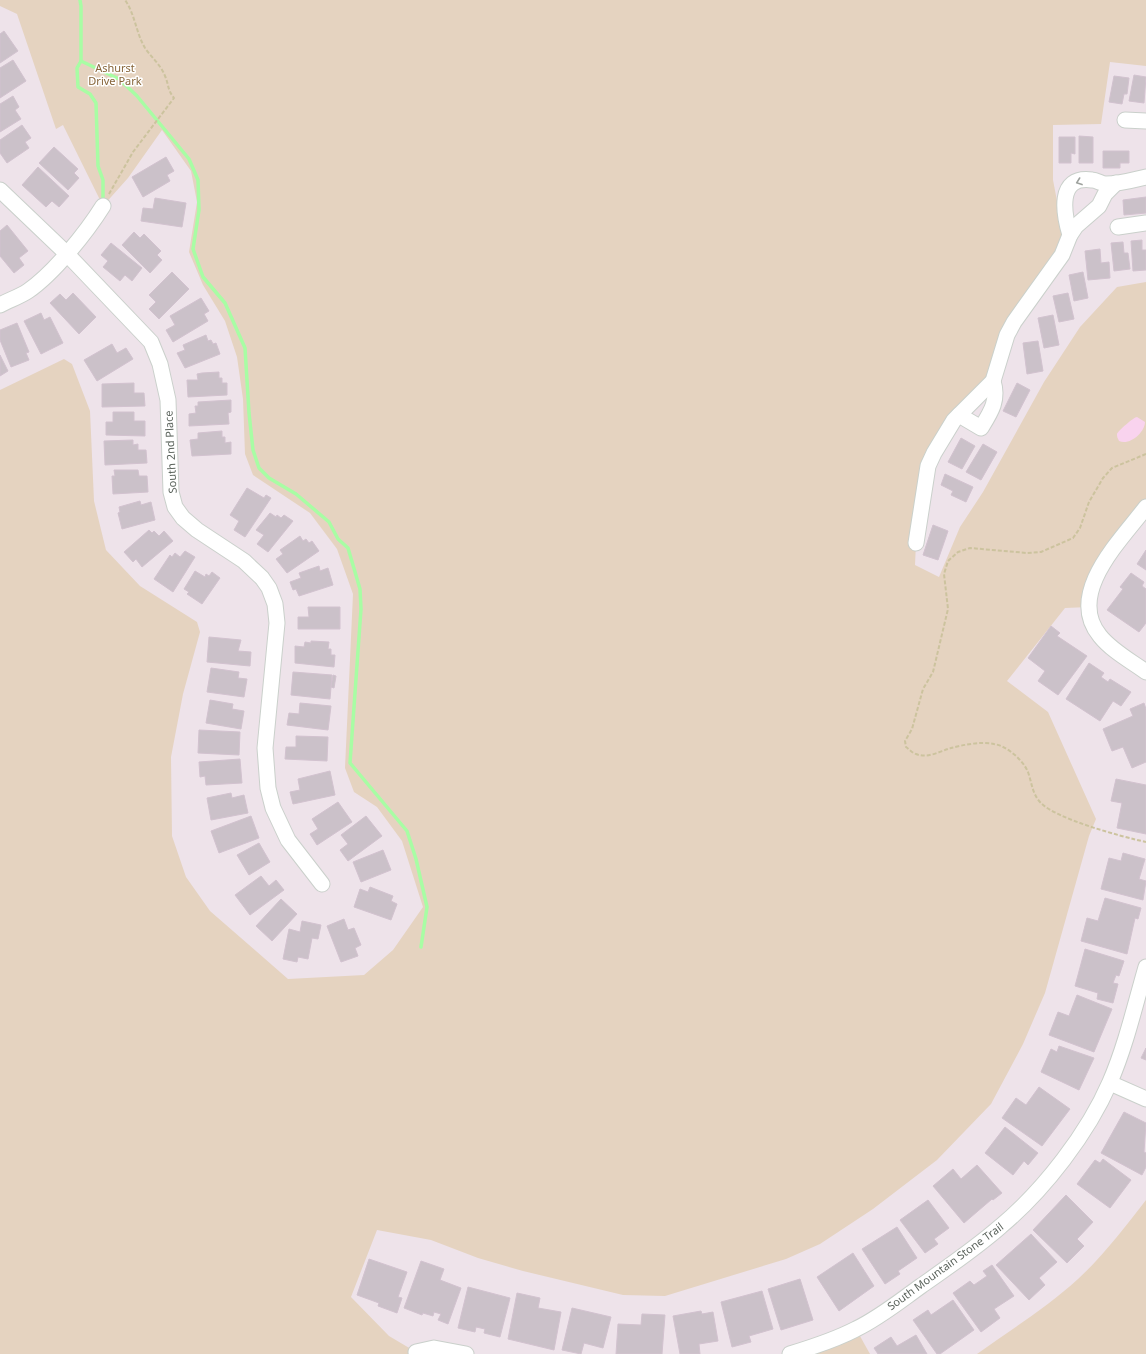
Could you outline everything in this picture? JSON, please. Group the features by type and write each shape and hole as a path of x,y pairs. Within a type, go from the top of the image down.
{"street":[{"path":"1125,120 1146,122"},
{"path":"1070,235 1064,214 1064,197 1070,187 1078,181 1091,180 1104,184 1146,177"},
{"path":"916,543 928,466 954,420 993,381 1007,335 1014,322 1062,255 1070,235 1076,226 1099,206 1105,194 1116,183"},
{"name":"South 2nd Place","path":"0,190 66,253 146,337 160,364 168,400 171,492 175,507 183,518 197,530 244,561 262,578 269,588 275,604 277,623 265,748 268,788 273,808 288,840 322,884"},
{"path":"0,305 26,292 44,279 92,224 103,206"},
{"path":"1118,227 1146,223"},
{"path":"959,416 981,428 993,409 996,392 993,381"},
{"path":"1146,507 1100,568 1090,588 1089,607 1092,622 1100,636 1113,648 1146,672"},
{"name":"South Mountain Stone Trail","path":"790,1354 827,1342 872,1320 964,1256 1024,1205 1065,1157 1088,1123 1110,1083 1129,1030 1146,967"},
{"path":"1110,1083 1146,1099"},
{"path":"416,1352 434,1348 466,1354"}],"path":[{"path":"103,206 133,152 174,98 168,90 165,76 145,48 137,30 131,9 125,0"},
{"path":"1146,454 1112,468 1103,478 1088,502 1080,528 1073,538 1041,552 970,548 958,552 948,561 944,574 948,609 933,672 923,689 912,729 905,741 906,747 916,754 931,755 952,748 976,744 994,744 1013,753 1028,770 1033,792 1041,804 1097,829 1146,842"}],"green space":[{"name":"Ashurst Drive Park","path":"0,0 1146,0 1146,66 1110,62 1101,124 1053,125 1053,180 1063,232 1062,255 1014,322 993,381 934,453 916,543 915,565 939,577 960,527 983,492 1044,382 1080,327 1117,287 1146,282 1146,507 1100,568 1089,607 1065,608 1007,681 1048,712 1096,819 1089,836 1045,993 1023,1044 991,1104 937,1160 873,1209 820,1244 786,1259 665,1296 623,1295 523,1271 478,1258 431,1240 377,1230 351,1297 389,1336 416,1352 415,1354 0,1354 0,390 64,359 72,364 90,411 94,501 106,550 140,586 197,622 200,632 183,694 171,757 172,836 186,877 210,911 288,979 364,975 393,950 423,907 402,841 377,807 354,792 345,768 353,594 337,549 310,513 253,475 245,454 243,399 237,357 225,321 203,285 189,252 197,202 191,171 162,130 128,178 103,206 63,125 56,129 17,14 0,6"},
{"path":"1146,1200 1146,1354 977,1354 1066,1290 1105,1251"},
{"path":"856,1329 870,1354 790,1354"}],"sand":[{"path":"1137,417 1145,422 1140,434 1128,442 1119,441 1117,435 1118,432"}],"building":[{"path":"4,31 18,51 0,63 0,34"},
{"path":"13,60 26,81 0,98 0,68"},
{"path":"1134,75 1146,77 1144,103 1129,101"},
{"path":"1114,76 1129,78 1127,94 1124,94 1122,104 1109,102"},
{"path":"13,96 19,107 15,110 21,119 0,132 0,104"},
{"path":"22,125 31,138 25,142 29,148 7,163 0,153 0,140"},
{"path":"1079,136 1093,137 1093,163 1079,163"},
{"path":"1059,137 1075,137 1075,154 1071,153 1071,163 1059,163"},
{"path":"54,147 78,169 74,173 79,178 68,190 39,163"},
{"path":"1103,151 1129,151 1129,163 1120,163 1120,168 1103,168"},
{"path":"166,157 174,171 167,175 170,181 143,197 132,177"},
{"path":"38,167 69,196 59,207 52,201 46,207 22,185"},
{"path":"1146,197 1146,213 1124,215 1123,200"},
{"path":"155,198 186,203 182,227 141,221 143,208 153,209"},
{"path":"7,225 28,251 19,258 24,265 14,273 0,256 0,231"},
{"path":"134,232 140,238 144,234 161,251 157,255 162,260 150,273 122,245"},
{"path":"1142,240 1142,250 1146,250 1146,270 1133,271 1131,241"},
{"path":"1123,242 1124,253 1128,253 1130,269 1114,271 1111,243"},
{"path":"111,243 142,268 132,281 125,275 120,281 103,267 108,261 101,255"},
{"path":"1100,249 1101,263 1109,262 1110,278 1088,280 1085,251"},
{"path":"172,272 189,289 159,319 149,309 156,302 149,295"},
{"path":"1083,272 1088,298 1074,301 1069,275"},
{"path":"73,293 96,317 79,334 50,303 60,294 66,300"},
{"path":"1068,293 1074,319 1059,322 1053,296"},
{"path":"201,298 209,311 204,314 208,321 173,342 166,330 175,325 170,316"},
{"path":"41,313 44,320 50,317 63,343 41,354 24,321"},
{"path":"1053,315 1059,345 1044,348 1038,318"},
{"path":"17,323 29,352 26,353 29,360 11,367 0,340 0,330"},
{"path":"206,335 208,341 211,340 213,344 216,343 220,354 185,368 177,353 185,350 183,345"},
{"path":"1038,341 1043,371 1027,374 1023,343"},
{"path":"112,344 117,353 126,348 133,359 97,381 84,360"},
{"path":"0,355 8,371 0,376"},
{"path":"219,372 219,378 222,378 222,383 227,383 227,395 188,397 187,380 198,380 197,374"},
{"path":"134,383 134,393 144,393 145,406 102,407 102,384"},
{"path":"1017,383 1030,390 1016,417 1003,411"},
{"path":"231,400 231,412 228,413 229,424 189,426 189,414 196,413 195,406 198,406 198,402"},
{"path":"113,412 134,412 134,421 145,421 145,436 106,435 106,422 113,422"},
{"path":"222,431 222,437 225,437 225,443 231,442 231,454 192,456 190,440 198,439 198,433"},
{"path":"961,438 975,446 962,469 948,462"},
{"path":"133,440 133,445 138,444 138,450 146,450 147,463 105,465 104,441"},
{"path":"983,444 997,452 981,480 966,472"},
{"path":"114,470 138,470 139,476 147,476 148,492 113,494 112,476 115,476"},
{"path":"945,474 973,487 966,502 951,495 953,491 941,485"},
{"path":"247,488 264,498 266,495 271,498 245,537 234,530 239,521 230,515"},
{"path":"140,501 141,505 151,502 155,520 122,529 118,513 120,512 119,507"},
{"path":"270,513 281,518 284,515 293,521 268,552 257,544 264,535 256,530"},
{"path":"933,525 948,531 938,560 923,555"},
{"path":"149,530 152,533 154,531 159,536 164,531 173,541 142,567 136,559 133,562 124,552"},
{"path":"300,536 303,541 306,539 309,543 312,541 319,551 287,573 276,559 283,554 280,550"},
{"path":"1146,550 1146,570 1137,564"},
{"path":"185,551 195,557 173,592 154,579 170,555 172,557 175,553 180,557"},
{"path":"319,566 320,571 328,568 333,585 299,596 296,589 293,590 290,582 301,578 299,573"},
{"path":"195,571 205,577 206,574 209,576 212,572 220,578 202,604 187,594 189,592 184,589"},
{"path":"1131,573 1144,582 1142,586 1146,589 1146,623 1139,632 1107,610 1123,589 1120,587"},
{"path":"308,607 340,607 340,629 298,629 298,617 309,617"},
{"path":"1051,626 1060,633 1057,636 1087,656 1058,695 1038,681 1045,671 1028,658"},
{"path":"209,637 241,640 238,651 251,652 250,666 207,662"},
{"path":"311,641 329,642 328,649 331,649 331,655 335,655 334,667 295,663 295,646 304,647 305,642 311,643"},
{"path":"1089,663 1104,673 1101,677 1108,682 1110,679 1131,692 1121,706 1113,701 1100,721 1066,699"},
{"path":"211,668 239,672 238,678 247,679 244,697 207,692"},
{"path":"293,672 332,675 330,699 291,695"},
{"path":"333,675 336,676 334,688 331,687"},
{"path":"210,700 233,704 232,709 244,711 241,729 206,723"},
{"path":"300,703 331,706 328,730 287,725 289,713 299,714"},
{"path":"1144,703 1146,709 1146,762 1132,768 1123,747 1112,751 1103,729 1133,716 1130,709"},
{"path":"199,730 240,732 239,755 198,753"},
{"path":"296,736 328,737 327,761 285,759 286,747 296,747"},
{"path":"240,759 242,783 206,785 205,776 200,777 199,762"},
{"path":"330,771 335,795 293,804 290,792 300,790 298,779"},
{"path":"1116,779 1146,785 1146,834 1117,828 1122,803 1111,801"},
{"path":"231,793 232,798 244,795 248,813 211,820 207,798"},
{"path":"338,802 352,822 317,845 310,834 318,829 312,819"},
{"path":"251,816 259,838 219,853 211,831"},
{"path":"366,816 382,836 348,861 340,850 348,844 341,835"},
{"path":"259,843 270,862 249,875 237,855"},
{"path":"383,850 391,870 361,882 353,862"},
{"path":"1123,853 1145,859 1139,879 1146,881 1143,900 1101,889 1109,858 1121,861"},
{"path":"261,876 269,886 276,880 284,890 250,915 235,895"},
{"path":"370,887 393,896 391,901 397,904 391,920 354,907 360,889 368,892"},
{"path":"1105,898 1141,908 1138,919 1135,918 1127,954 1081,941 1087,918 1098,921"},
{"path":"281,899 297,914 272,941 256,926"},
{"path":"344,919 348,930 354,928 361,945 355,948 358,956 341,962 327,926"},
{"path":"302,921 321,925 318,939 312,938 308,959 298,957 297,962 283,959 289,929 300,932"},
{"path":"1085,949 1124,961 1119,976 1116,975 1113,983 1118,984 1113,1003 1097,999 1098,993 1075,986"},
{"path":"1077,995 1112,1009 1094,1052 1049,1035 1058,1012 1069,1016"},
{"path":"1059,1046 1094,1058 1079,1090 1041,1072 1051,1049 1057,1052"},
{"path":"1146,1048 1146,1060 1141,1058"},
{"path":"1039,1087 1070,1109 1042,1146 1002,1118 1016,1098 1026,1105"},
{"path":"1124,1112 1146,1123 1144,1152 1146,1153 1146,1167 1142,1175 1101,1153"},
{"path":"1005,1127 1038,1153 1028,1165 1024,1161 1013,1175 985,1153"},
{"path":"1103,1159 1131,1180 1110,1208 1077,1184 1095,1160 1100,1163"},
{"path":"977,1165 1002,1193 993,1200 992,1199 964,1223 933,1186 953,1169 961,1179"},
{"path":"1066,1195 1093,1222 1077,1239 1084,1246 1067,1263 1033,1230"},
{"path":"928,1200 949,1228 934,1239 938,1244 925,1253 900,1220"},
{"path":"897,1227 917,1258 898,1271 900,1274 885,1284 862,1249"},
{"path":"1031,1234 1057,1262 1039,1278 1045,1285 1029,1300 996,1265"},
{"path":"853,1253 874,1286 839,1311 817,1277"},
{"path":"369,1259 407,1272 398,1297 402,1298 397,1313 378,1306 379,1303 357,1295"},
{"path":"421,1261 444,1269 440,1280 461,1288 448,1324 438,1320 441,1314 434,1312 433,1316 423,1313 422,1315 404,1308"},
{"path":"992,1265 1014,1296 994,1309 1000,1318 981,1332 953,1293 970,1281 974,1285 987,1276 983,1271"},
{"path":"800,1279 813,1320 781,1330 768,1289"},
{"path":"468,1287 510,1298 500,1337 484,1333 485,1329 476,1327 475,1332 458,1328"},
{"path":"762,1291 773,1329 749,1336 751,1342 732,1347 721,1302"},
{"path":"517,1293 540,1298 538,1308 561,1312 554,1350 508,1339"},
{"path":"953,1300 974,1330 940,1354 937,1354 913,1320 928,1310 931,1315"},
{"path":"572,1308 611,1317 603,1348 584,1343 581,1354 562,1350"},
{"path":"701,1311 702,1314 713,1312 718,1341 699,1344 700,1354 680,1354 673,1316"},
{"path":"642,1314 665,1315 662,1354 616,1354 618,1324 641,1325"},
{"path":"916,1335 927,1354 878,1354 874,1348 891,1337 897,1346"}],"waterway":[{"path":"80,0 81,61 77,68 78,87 90,94 96,103 98,166 103,180 103,202"},
{"path":"81,61 119,79 137,96 189,159 198,180 199,210 193,249 203,277 225,303 245,348 253,450 259,468 269,478 296,494 329,522 338,539 348,548 360,589 361,609 350,763 407,831 416,859 427,907 421,947"}]}
